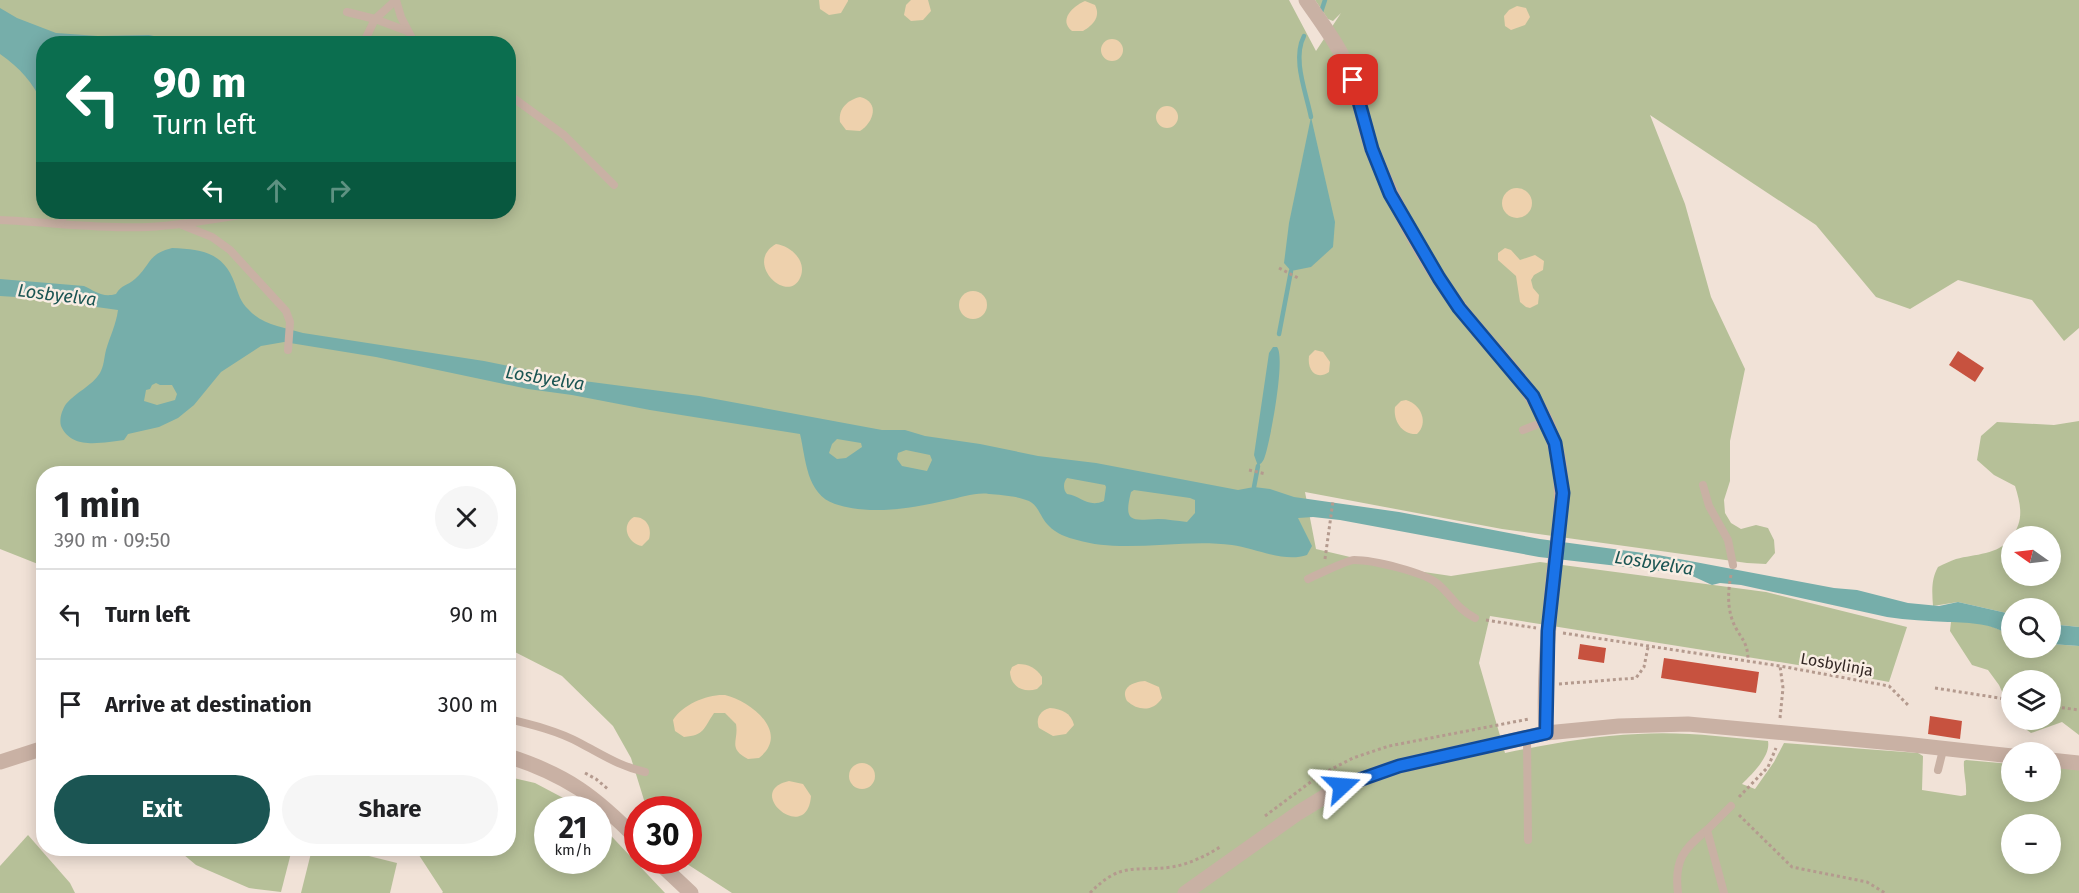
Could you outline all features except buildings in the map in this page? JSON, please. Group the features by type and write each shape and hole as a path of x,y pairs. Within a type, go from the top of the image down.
{"street":[{"path":"1306,0 1344,57 1353,80 1372,149 1390,194 1459,308 1533,396 1555,443 1563,493 1548,631 1546,733"},
{"path":"1185,893 1298,813 1342,786 1399,766 1546,733 1619,726 1688,724 2001,755"},
{"path":"0,762 36,751"},
{"path":"516,759 533,764 584,790 624,826"},
{"path":"2061,761 2079,763"},
{"path":"671,874 691,893"}],"lane":[{"path":"367,36 375,19 396,0 410,36"},
{"path":"347,12 407,31"},
{"path":"516,100 564,135 614,185"},
{"path":"60,223 62,219"},
{"path":"0,220 147,227 213,219"},
{"path":"181,224 212,237 230,250 286,311 290,322 288,350"},
{"path":"1523,430 1546,422"},
{"path":"1703,484 1709,506 1728,540 1733,565"},
{"path":"1308,579 1352,560 1406,571 1425,576 1437,584 1462,611 1475,618"},
{"path":"516,721 579,742 623,767 645,772"},
{"path":"1527,737 1528,840"},
{"path":"1938,770 1942,750"},
{"path":"1678,893 1677,871 1682,855 1691,842 1731,806"},
{"path":"1707,830 1724,893"}],"path":[{"path":"1278,268 1300,279"},
{"path":"1249,470 1266,474"},
{"path":"1323,573 1333,501"},
{"path":"1728,591 1729,607 1734,624 1748,651 1748,661"},
{"name":"Losbylinja","path":"1475,618 1780,666 1889,686 1908,705"},
{"path":"1546,686 1636,678 1644,667 1648,647"},
{"path":"1780,666 1783,688 1781,709"},
{"path":"1935,688 2001,698"},
{"path":"2061,708 2079,710"},
{"path":"1779,732 1778,743 1768,767 1731,806 1792,867 1867,882 1885,893"}],"green space":[{"path":"0,0 1289,0 1316,51 1341,13 1333,21 1328,19 1315,0 2079,0 2079,328 2064,341 2032,300 1958,280 1910,309 1876,297 1816,225 1650,115 1685,204 1711,297 1745,369 1730,441 1730,481 1724,500 1725,513 1731,523 1741,529 1756,525 1768,528 1774,540 1775,553 1766,564 1502,529 1305,492 1316,549 1397,568 1451,576 1540,562 1766,592 1907,627 1889,682 1804,666 1490,616 1479,663 1505,753 1571,741 1654,733 1768,741 1764,759 1742,784 1755,789 1784,743 1918,753 1923,756 1922,790 1961,796 1966,795 1964,761 2001,763 2001,802 2061,802 2061,768 2079,770 2079,893 732,893 702,874 702,796 643,796 631,758 613,726 562,676 516,653 516,466 36,466 36,563 0,549"},
{"path":"2079,421 2079,627 2061,625 2061,598 2001,598 2001,612 1958,602 1933,606 1933,581 1938,567 1956,559 2001,547 2001,586 2061,586 2061,526 2018,526 2020,512 2015,486 1994,475 1977,460 1981,436 1997,422 2054,425"},
{"path":"1951,622 1967,622 1990,626 2001,631 2001,658 2061,658 2061,645 2079,646 2079,735 2061,722 2061,670 2001,670 2001,689 1988,670 1972,665 1950,631"},
{"path":"516,779 535,783 560,796 534,796 534,874 612,874 612,837 624,850 624,874 647,874 665,893 442,893 420,856 516,856"},
{"path":"28,835 36,844 36,856 46,856 70,883 75,893 0,893 0,866"},
{"path":"185,856 290,856 281,892 249,888 196,865"},
{"path":"310,856 369,856 397,863 390,893 301,893"}],"sand":[{"path":"819,0 848,1 841,13 829,15 820,9"},
{"path":"911,0 928,0 931,11 923,20 911,21 904,15 906,5"},
{"path":"1085,1 1095,5 1096,17 1093,23 1083,31 1072,31 1066,22 1067,18 1076,6"},
{"path":"1517,6 1526,8 1530,17 1525,25 1511,30 1505,26 1504,16"},
{"path":"1108,39 1116,39 1123,46 1123,54 1116,61 1108,61 1101,54 1101,46"},
{"path":"860,97 870,103 872,108 873,113 869,123 860,131 846,130 840,122 842,109 852,100"},
{"path":"1167,106 1175,109 1178,117 1175,125 1167,128 1159,125 1156,117 1159,109"},
{"path":"1517,188 1523,189 1531,197 1531,209 1523,217 1517,218 1511,217 1503,209 1502,203 1503,197 1511,189"},
{"path":"776,244 788,248 800,262 802,274 793,286 785,287 777,283 766,269 764,260 767,252"},
{"path":"1505,248 1511,250 1520,260 1535,255 1544,261 1543,270 1534,275 1531,280 1533,288 1539,295 1538,304 1530,308 1520,302 1516,276 1498,260 1498,253"},
{"path":"973,291 983,295 987,305 983,315 973,319 963,315 959,305 963,295"},
{"path":"1315,350 1323,352 1330,362 1329,372 1316,375 1311,370 1309,356"},
{"path":"1406,400 1416,405 1422,414 1421,430 1417,434 1403,430 1395,417 1395,407 1401,401"},
{"path":"634,517 645,521 649,527 649,539 642,546 633,542 628,534 627,525"},
{"path":"1018,664 1029,666 1040,674 1042,684 1037,689 1027,690 1015,685 1010,672 1012,667"},
{"path":"1145,681 1159,687 1162,698 1151,708 1136,707 1127,701 1125,696 1128,686"},
{"path":"725,695 746,704 764,719 771,738 768,748 759,758 748,759 738,751 735,744 736,724 725,713 714,713 703,730 696,735 684,737 675,731 673,720 683,709 704,698"},
{"path":"1050,708 1062,711 1071,717 1074,725 1066,734 1053,736 1039,728 1040,715"},
{"path":"862,763 871,767 875,776 871,785 862,789 853,785 849,776 853,767"},
{"path":"789,781 803,784 811,796 807,810 799,816 790,816 774,803 772,795 776,787"}],"water":[{"path":"0,8 17,18 56,33 98,36 36,36 36,91 25,76 0,54"},
{"path":"149,35 154,36 98,36"},
{"path":"1311,117 1335,222 1333,247 1311,267 1291,271 1284,263 1289,223"},
{"name":"Losbyelva","path":"172,248 211,255 225,265 242,301 254,314 273,325 303,333 484,361 576,380 699,396 882,430 905,430 925,436 1038,456 1096,463 1238,490 1254,487 1270,489 1294,497 1399,512 1540,539 1658,555 1834,588 1857,590 1908,603 1939,606 1958,602 2001,612 2001,630 1981,624 1887,617 1741,585 1720,583 1712,585 1688,574 1539,557 1313,517 1298,518 1312,546 1307,555 1289,557 1213,543 1133,546 1095,544 1058,533 1046,523 1032,503 1004,495 979,494 920,506 892,509 849,508 825,499 818,492 809,475 800,434 528,389 376,357 284,342 261,346 221,372 194,405 178,418 159,427 128,434 124,440 89,443 73,439 61,426 62,412 66,404 93,382 100,373 118,310 0,296 0,279 84,286 99,293 111,295 116,294 135,279 158,254","holes":["156,383 172,385 177,394 175,400 157,405 144,401 146,390","837,439 861,443 862,447 846,458 837,459 829,453 832,444","906,450 930,455 932,460 927,471 902,466 897,459 898,453","1067,478 1105,485 1104,501 1093,503 1067,494 1064,488","1134,490 1190,498 1195,500 1195,513 1187,522 1132,518 1128,510 1131,492"]},
{"path":"1273,347 1277,347 1280,367 1276,401 1267,450 1258,466 1254,455 1269,353"},
{"path":"2061,625 2079,627 2079,646 2061,645"}],"waterway":[{"path":"1321,12 1325,0"},
{"path":"1304,36 1299,55 1303,86 1311,117"},
{"path":"1279,334 1291,271"},
{"path":"1254,487 1258,466"}],"route":[{"path":"1342,786 1399,766 1546,733 1548,631 1563,493 1555,443 1533,396 1459,308 1390,194 1372,149 1353,80"}]}
